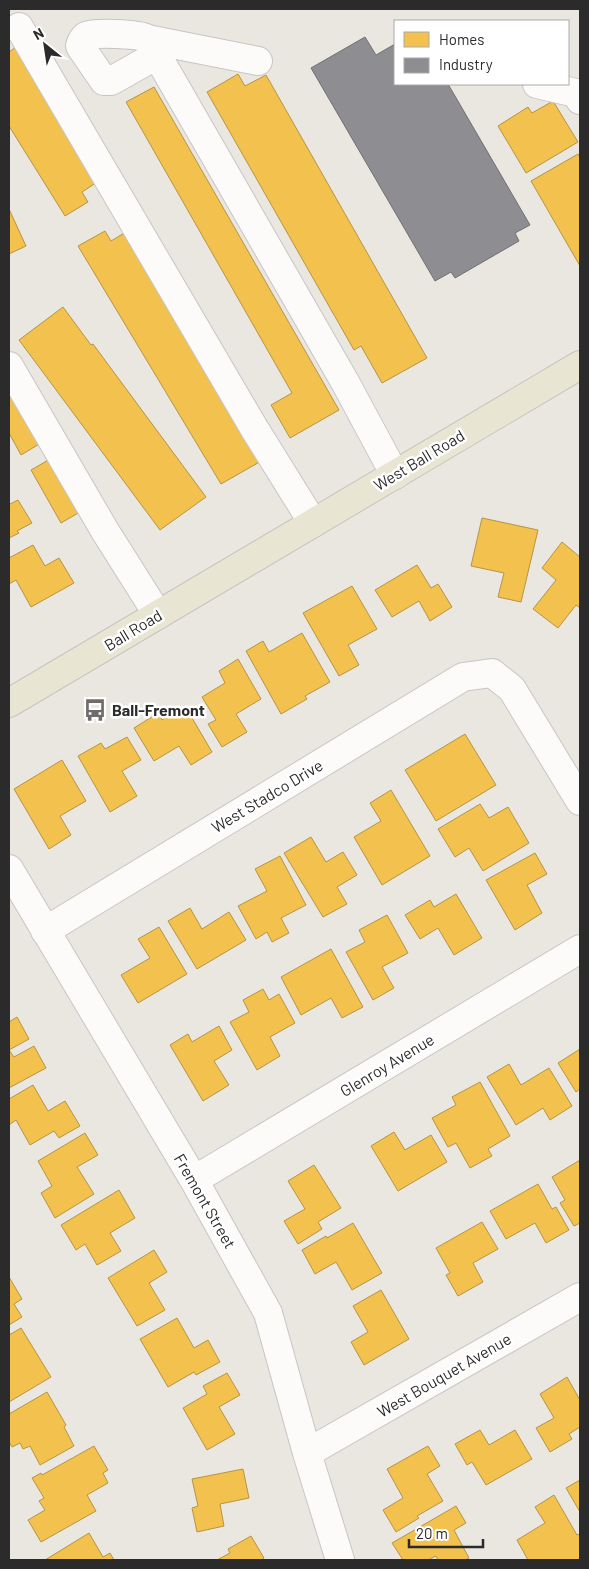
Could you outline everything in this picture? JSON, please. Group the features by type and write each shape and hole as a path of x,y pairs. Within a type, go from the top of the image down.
{"main road":[{"name":"West Ball Road","path":"258,556 580,365"},
{"name":"Ball Road","path":"9,703 258,556"}],"street":[{"path":"19,27 254,428 313,523"},
{"path":"258,61 152,47 345,382 395,474"},
{"path":"541,85 579,95"},
{"path":"9,366 105,531 158,615"},
{"name":"West Stadco Drive","path":"45,931 463,677 492,673 512,689 580,801"},
{"name":"Fremont Street","path":"9,869 194,1180 268,1313 307,1454 340,1560"},
{"name":"Glenroy Avenue","path":"194,1180 580,949"},
{"name":"West Bouquet Avenue","path":"307,1454 580,1297"}],"building: Homes":[{"path":"16,47 99,181 82,192 88,202 65,216 9,126 9,52"},
{"path":"238,74 245,86 266,75 427,358 382,383 361,346 354,350 207,92"},
{"path":"154,87 339,410 290,438 271,405 292,393 126,102"},
{"path":"553,101 578,142 526,173 498,126 528,107 532,113"},
{"path":"578,154 580,157 580,266 531,181"},
{"path":"9,209 26,246 9,254"},
{"path":"105,231 111,241 126,232 263,460 221,484 78,246"},
{"path":"63,307 91,345 93,344 206,497 160,530 19,340"},
{"path":"9,391 41,443 21,455 9,433"},
{"path":"50,459 80,512 61,523 31,470"},
{"path":"18,500 32,523 9,538 9,501 10,504"},
{"path":"482,518 538,530 521,602 498,597 504,573 471,566"},
{"path":"562,542 580,557 580,608 576,605 558,628 533,609 556,580 542,568"},
{"path":"33,545 45,566 59,558 74,583 31,607 16,580 9,584 9,558"},
{"path":"417,565 431,588 438,584 452,607 430,621 419,601 392,617 375,590"},
{"path":"352,586 377,629 348,645 359,665 339,676 303,613"},
{"path":"302,633 330,682 305,696 307,699 281,714 246,651 263,641 269,652"},
{"path":"238,659 261,699 236,714 247,732 222,747 208,724 216,720 202,697 225,683 219,671"},
{"path":"185,706 212,752 191,765 179,746 154,761 134,728 158,713 162,720"},
{"path":"465,734 496,785 436,821 405,770"},
{"path":"127,737 141,760 122,771 137,796 110,812 78,756 101,743 105,749"},
{"path":"62,760 86,801 60,816 71,835 49,849 14,789"},
{"path":"391,790 430,856 382,885 354,837 381,821 370,803"},
{"path":"480,804 489,818 508,807 529,843 483,871 469,848 455,857 438,829"},
{"path":"311,837 326,862 343,852 357,875 337,887 347,904 323,917 284,853"},
{"path":"535,853 547,874 527,885 542,913 515,930 486,880"},
{"path":"280,856 306,905 281,918 289,933 272,942 267,932 256,939 238,906 267,891 255,869"},
{"path":"456,894 482,938 454,955 438,928 420,939 405,915 430,900 434,907"},
{"path":"190,908 202,929 229,912 246,940 197,969 168,921"},
{"path":"387,915 408,953 382,967 394,988 373,1000 346,952 365,942 359,930"},
{"path":"159,927 187,974 138,1003 121,975 150,958 138,939"},
{"path":"331,949 363,1007 342,1018 331,998 301,1015 281,977"},
{"path":"263,989 269,1000 279,994 295,1023 270,1037 280,1056 257,1070 230,1022 249,1012 243,1000"},
{"path":"17,1017 29,1039 9,1050 9,1022"},
{"path":"219,1026 232,1050 214,1061 229,1085 203,1101 170,1045 188,1034 192,1042"},
{"path":"34,1046 46,1068 9,1088 9,1050 14,1057"},
{"path":"580,1049 580,1089 576,1092 558,1063"},
{"path":"509,1064 521,1085 549,1068 572,1106 550,1120 543,1108 516,1125 487,1077"},
{"path":"480,1082 510,1136 488,1149 492,1156 470,1168 456,1143 448,1147 432,1118 456,1105 452,1097"},
{"path":"33,1085 48,1111 65,1101 80,1126 59,1138 54,1131 30,1145 16,1120 9,1125 9,1099"},
{"path":"394,1132 405,1150 431,1135 447,1162 398,1191 371,1146"},
{"path":"85,1133 98,1155 77,1167 94,1194 55,1218 41,1193 52,1186 38,1161"},
{"path":"580,1160 580,1223 574,1226 560,1203 565,1200 552,1177"},
{"path":"314,1165 341,1208 318,1222 322,1229 298,1244 284,1221 305,1209 288,1181"},
{"path":"538,1184 552,1209 556,1207 569,1230 546,1243 535,1223 506,1239 490,1211"},
{"path":"119,1190 135,1218 110,1233 121,1251 97,1265 85,1244 76,1250 61,1225"},
{"path":"482,1222 498,1249 473,1263 483,1282 458,1296 446,1275 450,1273 436,1248"},
{"path":"353,1223 382,1273 352,1290 336,1262 315,1274 302,1250"},
{"path":"154,1250 167,1272 149,1283 165,1310 137,1326 108,1278"},
{"path":"9,1277 22,1299 14,1304 22,1317 9,1325"},
{"path":"381,1290 409,1339 364,1365 351,1342 368,1332 353,1306"},
{"path":"177,1318 194,1348 208,1340 220,1362 196,1375 194,1372 168,1387 140,1339"},
{"path":"21,1328 51,1377 9,1402 9,1335"},
{"path":"227,1373 240,1395 219,1407 235,1434 207,1450 183,1408 207,1394 203,1386"},
{"path":"567,1377 580,1400 580,1427 569,1434 572,1439 550,1452 536,1428 554,1418 540,1394"},
{"path":"47,1392 66,1425 64,1427 74,1446 40,1465 30,1446 23,1449 20,1443 12,1447 9,1442 9,1414"},
{"path":"480,1430 489,1445 515,1430 532,1459 486,1485 472,1462 467,1465 455,1444"},
{"path":"94,1446 108,1470 103,1473 108,1483 87,1495 96,1511 41,1542 28,1520 45,1510 39,1501 44,1498 32,1478 41,1473 42,1475"},
{"path":"428,1446 440,1466 427,1474 443,1501 417,1516 419,1518 396,1532 383,1510 403,1498 387,1469"},
{"path":"243,1469 249,1498 220,1504 224,1526 197,1532 192,1508 198,1506 192,1479"},
{"path":"580,1480 580,1512 566,1488"},
{"path":"554,1495 577,1535 580,1534 580,1560 528,1560 517,1540 545,1523 535,1507"},
{"path":"456,1506 466,1523 454,1530 469,1558 465,1560 438,1560 436,1556 428,1560 403,1560 392,1543"},
{"path":"89,1533 103,1557 110,1553 114,1560 45,1560"},
{"path":"251,1536 264,1558 261,1560 217,1560 230,1553 228,1549"}],"building: Industry":[{"path":"365,37 376,55 394,45 394,85 449,85 530,225 515,233 519,241 455,278 451,272 435,281 311,68"}],"place":[{"name":"Ball-Fremont","path":"95,710"}]}
